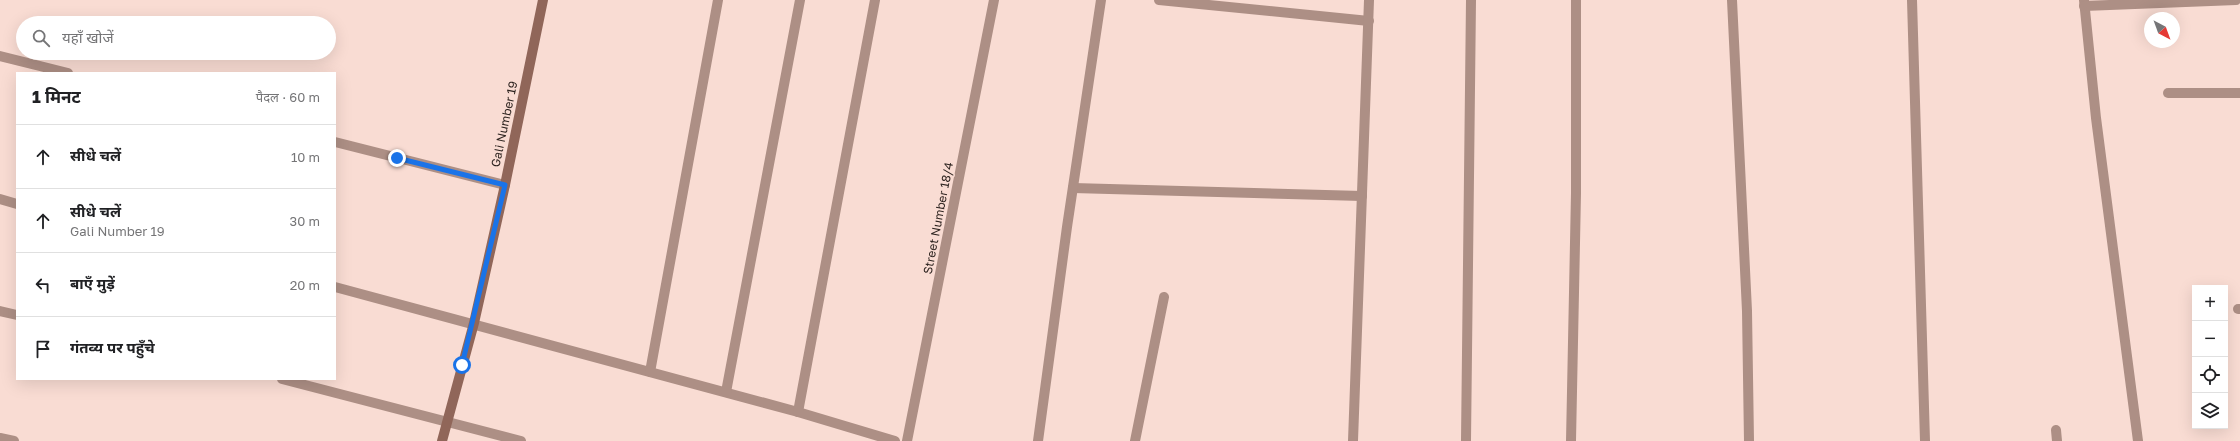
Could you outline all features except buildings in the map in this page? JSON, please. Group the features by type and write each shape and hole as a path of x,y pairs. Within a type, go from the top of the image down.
{"street":[{"name":"Gali Number 19","path":"442,441 474,323 505,185 543,0"},
{"path":"650,372 718,0"},
{"path":"726,392 800,0"},
{"path":"798,412 875,0"},
{"name":"Street Number 18/4","path":"907,441 994,0"},
{"path":"1038,441 1073,188 1102,0"},
{"path":"1160,0 1368,21"},
{"path":"1353,441 1369,0"},
{"path":"1466,441 1471,0"},
{"path":"1571,441 1576,193 1576,0"},
{"path":"1732,0 1747,311 1749,441"},
{"path":"1912,0 1925,441"},
{"path":"2138,441 2096,118 2084,3 2236,0"},
{"path":"0,56 64,72"},
{"path":"2168,93 2240,93"},
{"path":"336,142 505,185"},
{"path":"1073,188 1362,196"},
{"path":"0,199 16,204"},
{"path":"336,287 474,323 726,392 895,441"},
{"path":"1135,441 1164,297"},
{"path":"0,311 16,315"},
{"path":"286,380 521,441"},
{"path":"2056,430 2057,441"},
{"path":"0,438 14,441"}],"route":[{"path":"397,158 505,185 474,323 462,365"}]}
